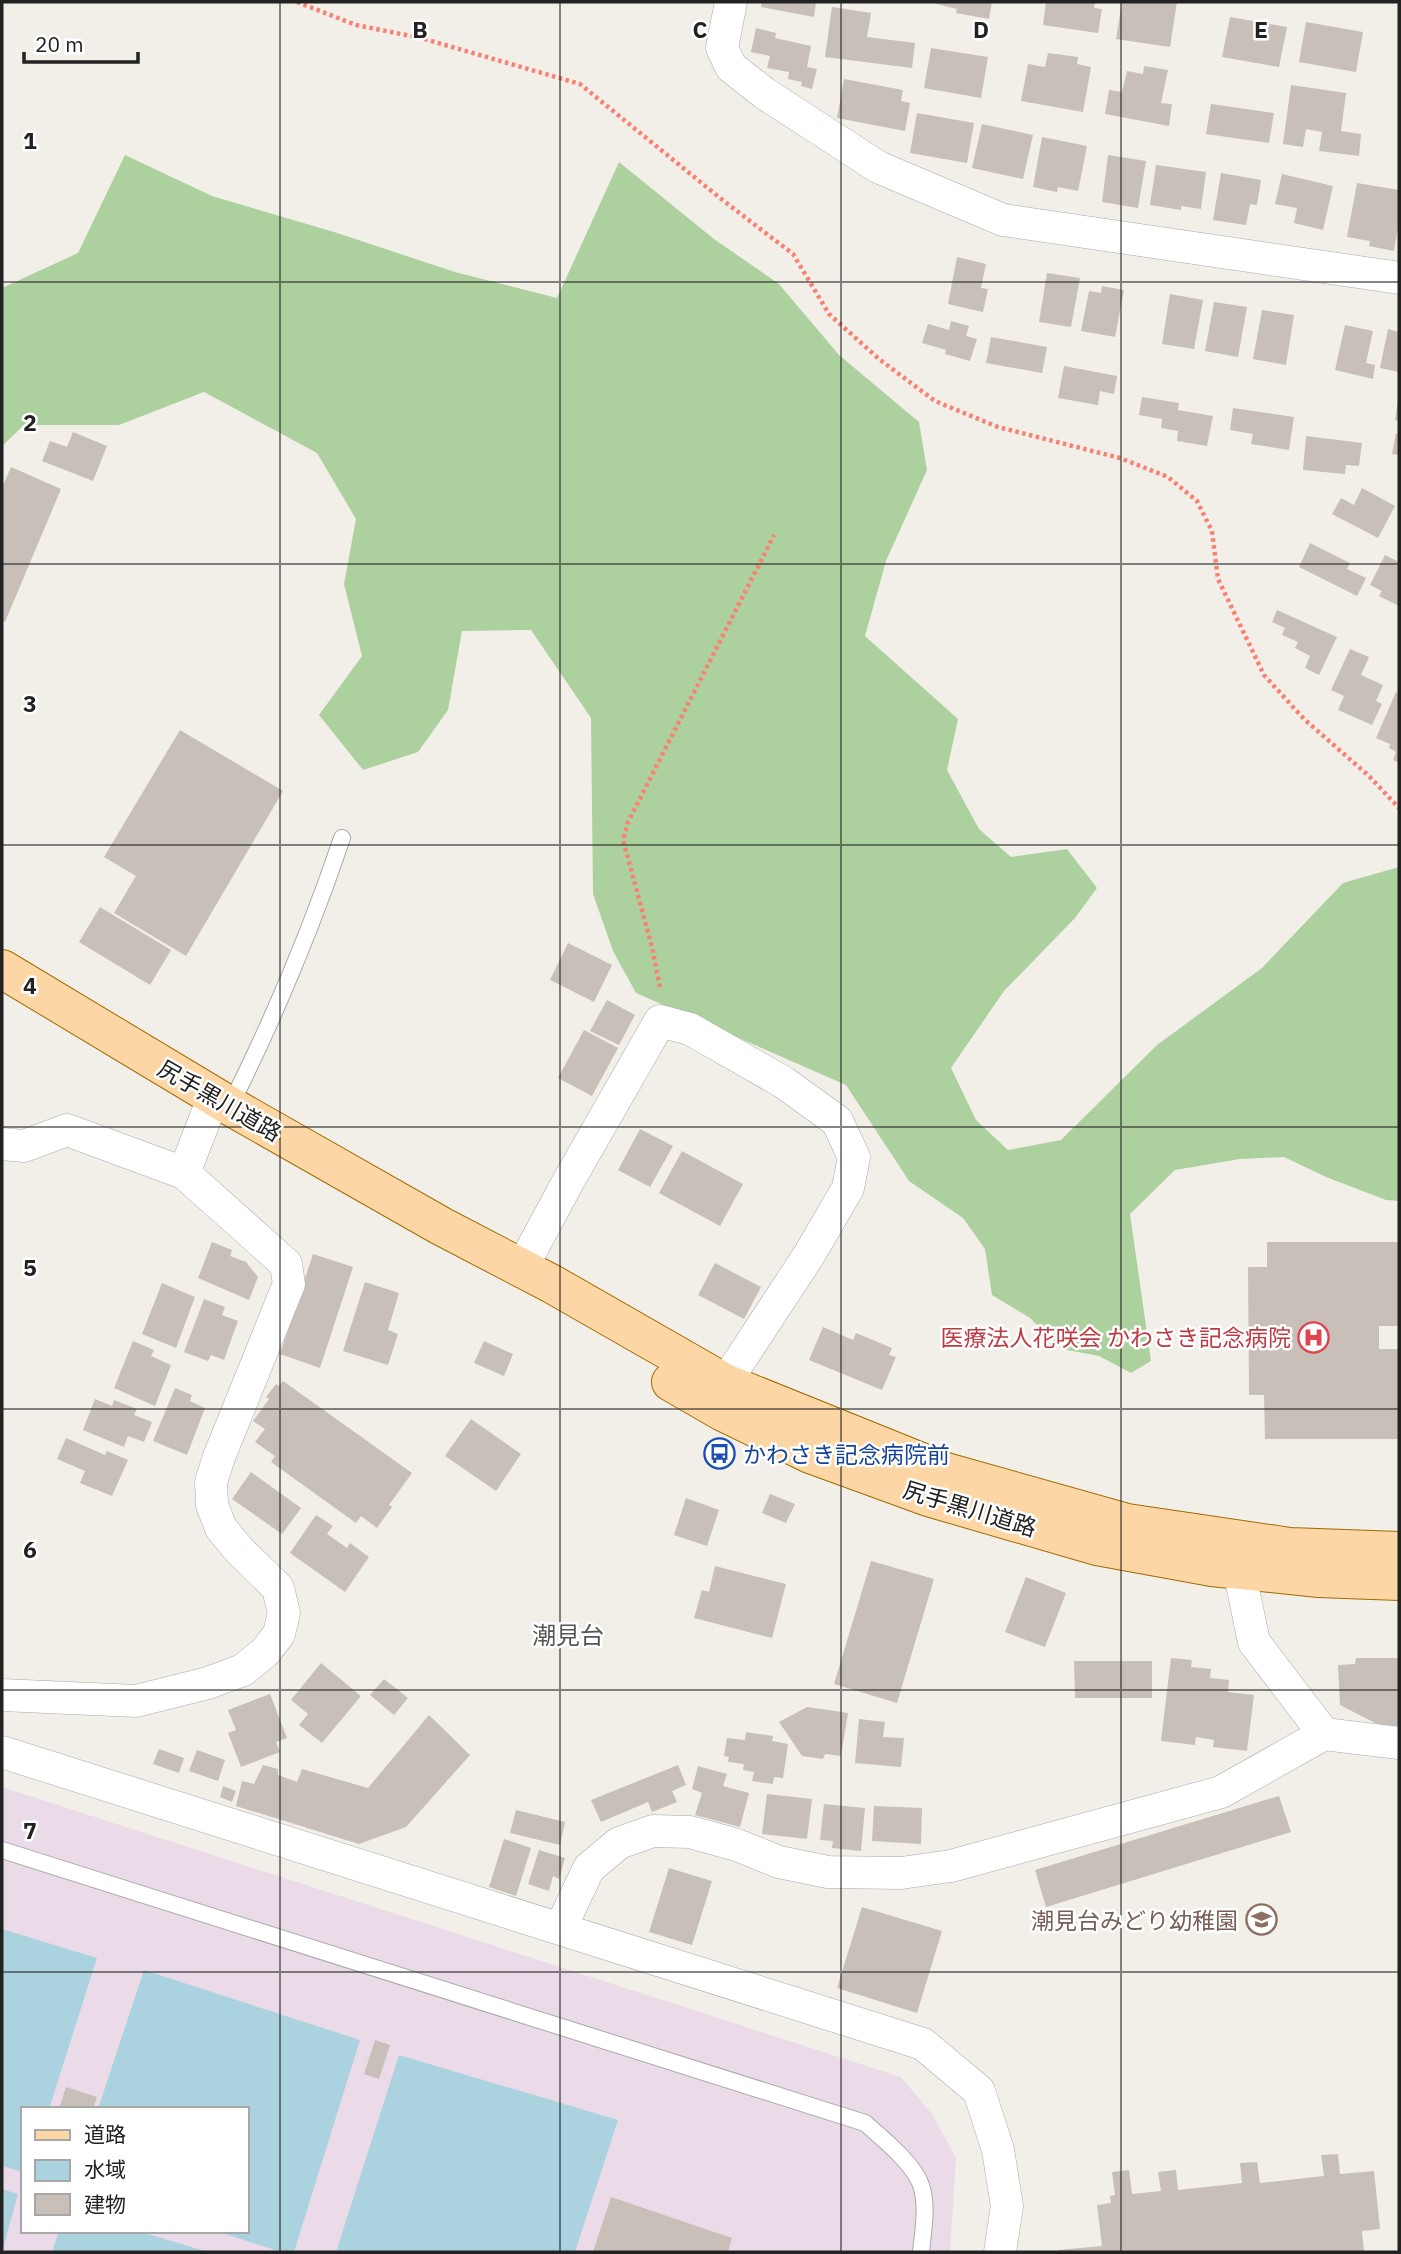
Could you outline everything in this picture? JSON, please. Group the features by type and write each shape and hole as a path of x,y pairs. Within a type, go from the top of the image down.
{"main road":[{"name":"尻手黒川道路","path":"2,969 222,1101 725,1383 946,1472 1319,1578 1399,1581"},
{"name":"尻手黒川道路","path":"441,1226 544,1310 723,1412 810,1454 928,1497 1097,1546 1240,1555 1290,1547 1399,1551"}],"street":[{"path":"731,2 722,48 731,67 764,93 878,167 1003,220 1399,278"},
{"path":"521,1269 660,1021 690,1029 783,1082 837,1121 854,1157 848,1188 809,1255 725,1383"},
{"path":"184,1173 222,1101"},
{"path":"2,1143 24,1146 67,1130 184,1173 286,1264 289,1284 211,1482 212,1505 221,1528 239,1550 278,1588 284,1613 279,1634 243,1670 208,1683 136,1701 2,1695"},
{"path":"1240,1555 1254,1642 1324,1734"},
{"path":"560,1929 589,1868 620,1843 653,1831 690,1832 737,1845 779,1862 828,1872 901,1872 951,1866 1221,1792 1324,1734 1399,1743"},
{"path":"2,1752 923,2044 979,2091 998,2150 1007,2206 1000,2252"}],"lane":[{"path":"222,1101 247,1073 321,901 342,838"},
{"path":"2,1850 865,2123 899,2154 921,2184 925,2212 921,2252"}],"path":[{"path":"297,2 356,25 421,38 580,84 793,254 829,314 879,359 935,401 998,427 1120,457 1167,477 1197,501 1212,531 1218,579 1264,675 1304,719 1368,776 1399,808"},
{"path":"660,1021 660,984 623,840 628,822 774,535"}],"shaded area":[{"path":"2,1787 901,2077 932,2114 956,2158 950,2252 2,2252"}],"green space":[{"path":"125,155 212,196 455,272 557,298 619,162 714,239 779,284 839,355 919,422 927,470 886,561 865,636 958,719 947,770 979,829 1011,857 1067,849 1097,888 1075,918 1004,991 951,1068 976,1120 1008,1150 1061,1140 1157,1045 1262,968 1343,883 1399,867 1399,1201 1386,1200 1326,1177 1284,1157 1240,1159 1175,1170 1130,1214 1151,1361 1131,1373 1099,1356 1062,1349 1030,1318 992,1295 985,1249 963,1218 909,1181 846,1085 636,993 613,951 593,894 591,718 531,630 462,631 448,710 418,752 363,770 319,715 362,656 344,584 356,519 317,453 204,392 119,425 24,425 2,446 2,288 78,253"}],"water":[{"path":"2,1929 97,1958 50,2107 21,2107 21,2171 2,2166"},
{"path":"144,1970 360,2040 294,2252 281,2252 222,2233 248,2233 248,2107 99,2107"},
{"path":"399,2055 618,2120 575,2252 336,2252"},
{"path":"2,2189 18,2194 2,2252"},
{"path":"58,2233 145,2233 208,2252 52,2252"}],"building":[{"path":"762,2 816,2 814,17 761,7"},
{"path":"929,2 992,2 989,19 956,13 957,9"},
{"path":"1046,2 1095,2 1094,8 1102,9 1098,33 1043,25"},
{"path":"1122,2 1177,2 1170,47 1116,39"},
{"path":"832,7 871,13 867,37 915,43 912,68 825,57"},
{"path":"1230,17 1287,27 1279,67 1222,57"},
{"path":"1306,22 1363,32 1356,72 1299,62"},
{"path":"756,28 776,33 775,38 811,46 807,67 817,69 812,89 801,86 802,82 788,79 789,72 767,68 770,56 751,52"},
{"path":"931,48 988,57 981,98 924,88"},
{"path":"1048,53 1078,57 1077,64 1091,67 1083,112 1021,101 1028,64 1045,67"},
{"path":"1144,66 1168,70 1161,103 1172,104 1169,126 1105,114 1109,90 1122,92 1127,71 1143,74"},
{"path":"844,79 903,90 901,101 910,103 905,131 837,118"},
{"path":"1291,85 1346,93 1341,131 1361,134 1359,156 1319,151 1322,132 1306,129 1303,147 1283,144"},
{"path":"1211,104 1274,113 1269,143 1206,134"},
{"path":"917,113 974,123 967,163 910,153"},
{"path":"982,124 1033,135 1023,179 972,168"},
{"path":"1042,137 1087,146 1078,191 1058,187 1057,192 1033,187"},
{"path":"1108,155 1146,161 1138,208 1102,202"},
{"path":"1156,165 1206,172 1201,209 1181,206 1181,210 1150,205"},
{"path":"1221,173 1261,180 1257,205 1250,204 1246,225 1213,220"},
{"path":"1282,174 1333,186 1323,230 1294,223 1297,208 1275,204"},
{"path":"1357,183 1399,190 1399,221 1394,251 1369,246 1370,241 1347,237"},
{"path":"957,257 986,264 981,288 988,289 983,312 948,304"},
{"path":"1047,273 1080,278 1071,327 1039,322"},
{"path":"1102,286 1124,290 1115,337 1081,331 1089,291 1101,293"},
{"path":"1170,294 1203,300 1194,349 1162,344"},
{"path":"1214,302 1247,307 1238,357 1205,351"},
{"path":"1262,310 1294,315 1286,365 1253,359"},
{"path":"951,321 969,326 966,336 977,339 970,361 945,354 946,350 922,343 928,324 949,330"},
{"path":"1345,325 1373,331 1366,363 1375,365 1373,379 1335,370"},
{"path":"1388,329 1399,332 1399,372 1380,368"},
{"path":"991,337 1047,347 1042,373 986,363"},
{"path":"1064,366 1117,376 1114,394 1100,391 1098,405 1058,398"},
{"path":"1142,397 1179,403 1178,410 1213,416 1207,446 1177,441 1178,431 1161,428 1162,419 1139,415"},
{"path":"1399,400 1399,421 1395,420"},
{"path":"1233,408 1294,417 1289,450 1251,444 1253,434 1230,430"},
{"path":"73,432 107,446 93,481 42,461 50,441 67,447"},
{"path":"1396,433 1399,434 1399,455 1392,454"},
{"path":"1306,436 1362,443 1359,466 1346,465 1345,474 1303,470"},
{"path":"11,467 61,489 5,622 2,621 2,488"},
{"path":"1362,488 1395,506 1378,538 1332,514 1341,498 1354,505"},
{"path":"1310,543 1350,563 1347,569 1366,578 1357,596 1299,567"},
{"path":"1385,555 1399,562 1399,606 1379,596 1382,591 1370,585"},
{"path":"1277,610 1337,637 1319,675 1305,668 1310,656 1295,648 1298,642 1282,635 1285,628 1272,622"},
{"path":"1350,649 1369,657 1361,675 1383,685 1376,701 1382,704 1372,725 1338,710 1344,696 1331,690"},
{"path":"1396,692 1399,694 1399,763 1393,760 1396,752 1389,748 1390,744 1376,738"},
{"path":"180,730 283,791 186,956 114,913 136,876 104,857"},
{"path":"100,907 171,950 150,985 79,942"},
{"path":"568,943 612,965 594,1002 550,980"},
{"path":"607,1000 635,1015 619,1045 590,1031"},
{"path":"584,1030 618,1048 592,1096 558,1078"},
{"path":"640,1129 673,1146 650,1187 618,1170"},
{"path":"682,1151 743,1184 720,1226 659,1193"},
{"path":"212,1242 232,1250 230,1256 246,1262 258,1277 249,1300 198,1278"},
{"name":"医療法人花咲会 かわさき記念病院","path":"1267,1242 1399,1242 1399,1326 1379,1326 1379,1349 1399,1349 1399,1439 1265,1439 1264,1395 1249,1395 1248,1267 1267,1267"},
{"path":"313,1254 353,1267 320,1368 280,1354"},
{"path":"715,1263 761,1287 744,1319 698,1295"},
{"path":"365,1282 399,1293 388,1330 398,1334 388,1365 343,1351"},
{"path":"162,1283 195,1297 176,1348 142,1334"},
{"path":"204,1299 225,1307 222,1315 238,1321 224,1360 211,1355 208,1361 184,1352"},
{"path":"823,1327 853,1340 856,1333 892,1348 889,1355 896,1357 882,1390 809,1360"},
{"path":"133,1341 154,1350 151,1356 171,1365 155,1406 114,1388"},
{"path":"484,1341 513,1354 504,1376 474,1363"},
{"path":"283,1381 412,1473 389,1505 392,1507 377,1528 361,1516 356,1523 271,1462 275,1456 255,1442 265,1429 253,1421 269,1399 266,1397 276,1384 279,1386"},
{"path":"175,1388 192,1395 190,1401 205,1408 187,1455 153,1441"},
{"path":"95,1399 112,1406 114,1400 137,1409 134,1415 152,1422 144,1442 128,1436 124,1447 83,1430"},
{"path":"471,1419 521,1454 496,1491 445,1456"},
{"path":"66,1438 105,1455 107,1451 128,1460 112,1496 80,1483 85,1471 57,1459"},
{"path":"251,1472 301,1508 282,1534 232,1499"},
{"path":"770,1494 795,1504 786,1523 762,1513"},
{"path":"686,1498 719,1510 707,1546 674,1535"},
{"path":"316,1515 333,1526 327,1534 347,1548 350,1543 369,1557 345,1592 290,1553"},
{"path":"871,1561 934,1579 897,1703 834,1684"},
{"path":"715,1566 786,1584 772,1638 694,1618 702,1590 709,1592"},
{"path":"1026,1577 1066,1593 1045,1647 1005,1632"},
{"path":"1171,1658 1192,1660 1191,1667 1211,1669 1210,1678 1229,1680 1228,1692 1254,1695 1247,1751 1213,1747 1214,1740 1196,1737 1195,1745 1161,1741"},
{"path":"1356,1658 1399,1658 1399,1726 1381,1726 1340,1705 1338,1665 1355,1664"},
{"path":"1074,1661 1152,1661 1152,1698 1075,1698"},
{"path":"321,1663 361,1696 322,1743 299,1725 308,1714 291,1700"},
{"path":"384,1679 408,1698 394,1715 370,1695"},
{"path":"270,1694 287,1738 276,1742 280,1752 241,1767 228,1733 236,1730 228,1710"},
{"path":"807,1707 848,1713 841,1756 825,1754 823,1759 802,1756 779,1722"},
{"path":"429,1715 470,1755 406,1827 359,1844 236,1806 242,1781 254,1784 263,1765 278,1769 278,1775 297,1782 302,1769 368,1788"},
{"path":"859,1719 885,1722 883,1737 904,1738 901,1767 855,1763"},
{"path":"746,1732 773,1736 772,1741 788,1744 783,1778 774,1777 773,1784 752,1781 754,1772 743,1770 744,1764 728,1762 729,1757 724,1756 727,1738 745,1740"},
{"path":"159,1749 184,1758 179,1773 153,1764"},
{"path":"197,1750 225,1760 218,1781 189,1771"},
{"path":"678,1765 686,1785 672,1791 677,1802 652,1812 648,1802 601,1822 591,1800"},
{"path":"698,1766 727,1774 723,1786 749,1793 740,1827 695,1815 702,1793 692,1789"},
{"path":"223,1786 236,1791 232,1802 220,1797"},
{"path":"767,1794 812,1799 807,1839 762,1834"},
{"path":"1279,1796 1291,1832 1046,1907 1035,1870"},
{"path":"824,1804 865,1808 861,1851 832,1848 833,1841 820,1840"},
{"path":"874,1806 922,1808 921,1844 872,1841"},
{"path":"516,1810 565,1822 560,1845 510,1833"},
{"path":"504,1839 531,1848 516,1896 489,1887"},
{"path":"539,1850 565,1858 559,1879 553,1876 549,1891 528,1884"},
{"path":"669,1868 712,1881 692,1945 649,1932"},
{"path":"862,1907 942,1931 917,2013 837,1988"},
{"path":"375,2040 390,2045 379,2079 364,2074"},
{"path":"66,2087 97,2097 94,2107 60,2107"},
{"path":"1338,2154 1340,2174 1374,2171 1380,2229 1362,2231 1364,2252 1058,2250 1102,2246 1097,2205 1111,2203 1110,2196 1115,2195 1112,2172 1129,2170 1132,2194 1161,2191 1158,2172 1176,2170 1178,2190 1242,2183 1240,2163 1257,2162 1260,2183 1324,2176 1321,2155"},
{"path":"611,2197 732,2238 728,2252 593,2252"}],"place":[{"name":"医療法人花咲会 かわさき記念病院","path":"1314,1337"},
{"name":"かわさき記念病院前","path":"720,1454"},
{"name":"潮見台みどり幼稚園","path":"1261,1920"}],"district":[{"name":"潮見台","path":"568,1635"}]}
